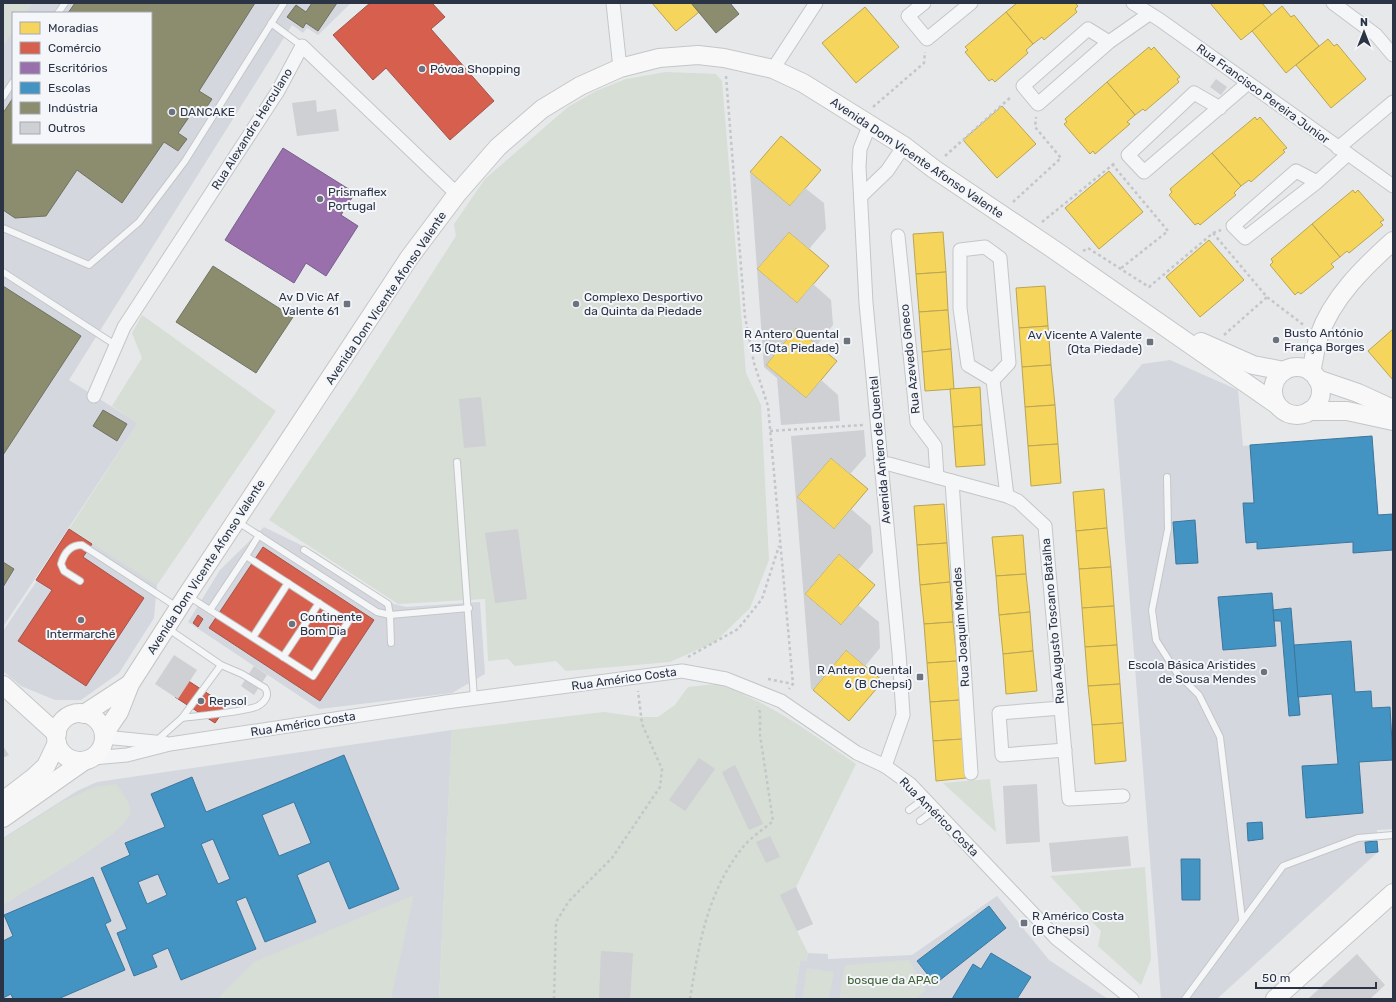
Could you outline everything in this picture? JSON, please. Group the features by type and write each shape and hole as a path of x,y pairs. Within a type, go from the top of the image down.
{"street":[{"path":"613,3 620,68"},
{"path":"774,69 816,3"},
{"path":"924,3 908,16 927,39 970,3"},
{"name":"Rua Francisco Pereira Junior","path":"1134,3 1393,186"},
{"path":"1333,3 1376,35 1393,55"},
{"path":"1109,42 1088,29 1023,86 1038,104 1109,42 1149,14"},
{"path":"302,46 457,194"},
{"name":"Rua Alexandre Herculano","path":"94,396 124,327 278,91 302,46"},
{"name":"Avenida Dom Vicente Afonso Valente","path":"104,735 119,712 130,684 166,627 409,258 457,194 498,147 542,109 580,86 620,68 659,58 698,55 724,58 774,69 810,87 904,146 934,169 1276,404"},
{"path":"1220,108 1194,93 1128,155 1144,172 1220,108 1248,84"},
{"path":"1317,182 1296,171 1233,226 1245,238 1317,182 1343,151 1393,102"},
{"name":"Avenida Antero de Quental","path":"866,122 860,150 859,167 866,303 900,653 904,715 885,766"},
{"path":"861,196 887,171 904,146"},
{"name":"Rua Azevedo Gneco","path":"898,236 917,422 935,446 937,477"},
{"path":"1393,241 1371,260 1336,302 1319,336 1275,382 1273,397 1276,404 1288,413 1302,414 1309,412 1347,411 1393,421"},
{"path":"985,247 1000,258 1009,363 993,380 968,365 960,308 960,250 985,247"},
{"name":"Avenida Dom Vicente Afonso Valente","path":"1151,317 1211,347 1253,365 1288,370"},
{"path":"1309,412 1315,407 1320,393 1314,376 1319,336"},
{"path":"1288,370 1305,369 1314,376 1358,393 1393,409"},
{"path":"993,380 1007,496"},
{"name":"Rua Augusto Toscano Batalha","path":"881,464 890,464 1007,496 1018,501 1045,526 1069,798 1123,796"},
{"name":"Rua Joaquim Mendes","path":"952,481 971,773"},
{"name":"Rua Américo Costa","path":"170,744 474,698 682,671 726,678 781,701 857,753 885,766 910,784 1057,939 1132,999"},
{"name":"Avenida Dom Vicente Afonso Valente","path":"77,715 130,684"},
{"path":"3,685 26,704 57,739 60,750 70,759 89,759 127,755 170,744"},
{"path":"3,818 89,759 101,748 104,735 97,721 26,704"},
{"path":"1061,708 999,713 1002,755 1065,750"},
{"path":"3,801 46,766 57,739 59,727 77,715"},
{"path":"104,735 170,744"},
{"path":"1275,999 1393,893"}],"lane":[{"path":"59,12 65,3"},
{"path":"3,228 89,265 139,222 185,161 284,3"},
{"path":"271,23 302,46"},
{"path":"3,97 12,84"},
{"path":"3,272 117,346"},
{"path":"458,462 474,698"},
{"path":"1167,478 1168,529 1152,610 1156,640 1177,673 1199,695 1220,737 1242,919"},
{"path":"236,520 377,612 390,615 468,608"},
{"path":"210,610 259,536"},
{"path":"80,582 64,571 61,564 68,550 76,545 82,545 183,601 210,610 313,676 348,622 246,556"},
{"path":"304,550 388,604 391,643"},
{"path":"253,637 288,583"},
{"path":"283,657 319,603"},
{"path":"166,627 221,665 242,674 265,688 267,696 265,701 254,708 182,718"},
{"path":"155,742 182,718 221,665"},
{"path":"909,810 924,799"},
{"path":"920,821 935,810"},
{"path":"1185,999 1242,919 1283,866 1358,838 1393,835"}],"path":[{"path":"724,58 746,317 754,362 768,406 793,684 781,701"},
{"path":"866,122 924,63"},
{"path":"934,169 951,149 1023,86"},
{"path":"1016,197 1061,158 1035,127"},
{"path":"1046,226 1041,223 1112,164 1168,231 1120,269"},
{"path":"1077,247 1082,251 1088,248 1149,287 1213,233 1267,297 1304,326"},
{"path":"1211,347 1267,297"},
{"path":"770,431 878,425"},
{"path":"681,661 738,629 762,599 780,544"},
{"path":"554,999 556,922 569,901 612,858 660,787 662,769 642,724 636,677"},
{"path":"763,678 793,684"},
{"path":"690,999 700,936 717,887 743,846 773,821 760,735 760,712 745,686"}],"shaded area":[{"path":"32,3 351,3 318,35 307,28 303,33 292,25 69,380 138,423 3,627 3,45 12,32 12,144 152,144 152,12 26,12"},
{"name":"Escola Básica Aristides de Sousa Mendes","path":"1170,360 1238,390 1243,446 1372,436 1378,514 1393,514 1393,829 1377,830 1378,852 1217,999 1161,999 1114,399 1142,364"},
{"path":"264,527 315,552 394,604 406,607 480,602 485,674 452,693 319,709 188,622 220,570"},
{"path":"72,529 157,585 154,618 119,673 81,700 55,700 21,686 3,671 3,631"},
{"path":"452,730 439,999 3,999 3,838 77,791 97,782"},
{"path":"997,896 1049,960 1108,999 794,999 800,961 806,961 808,953 828,954 828,959 912,955"}],"green space":[{"path":"3,3 32,3 26,12 12,12 12,32 3,45"},
{"name":"Complexo Desportivo da Quinta da Piedade","path":"666,72 716,74 722,81 746,373 761,405 769,560 750,608 715,642 670,662 566,671 556,661 515,666 508,659 488,661 485,599 398,604 269,520 355,394 456,236 454,224 485,179 568,107 596,91 626,79"},
{"path":"142,315 276,411 157,585 69,529 138,423 112,406 142,358 132,333"},
{"path":"717,684 754,699 772,709 856,764 796,887 813,924 797,931 808,953 806,961 800,961 794,999 439,999 452,730 604,712 639,717 658,717 675,705 688,687"},
{"path":"990,779 996,832 943,783"},
{"path":"116,784 126,797 130,809 130,813 125,822 112,834 74,861 3,906 3,839 60,803 94,787"},
{"path":"1145,867 1151,959 1141,985 1098,946 1101,931 1050,876"},
{"path":"414,895 391,999 219,999 222,994 254,962"},
{"name":"bosque da APAC","path":"909,960 926,990 916,999 839,999 845,965"},
{"path":"807,968 834,972 829,999 802,999"}],"building: Moradias":[{"path":"652,3 710,3 676,31"},
{"path":"1017,3 1075,3 1078,6 1075,9 1077,12 1044,40 1042,37 1033,44 1006,12"},
{"path":"1210,3 1262,3 1272,15 1241,40"},
{"path":"1282,6 1291,17 1294,15 1319,46 1286,73 1252,31"},
{"path":"865,7 899,47 856,83 822,43"},
{"path":"1006,12 1033,44 1026,50 1028,53 995,82 992,79 989,81 965,52 968,50 965,47"},
{"path":"1328,39 1334,46 1337,44 1366,79 1331,108 1296,65"},
{"path":"1149,47 1151,50 1154,47 1180,77 1177,79 1179,82 1145,111 1143,109 1135,115 1107,82"},
{"path":"1107,82 1135,115 1127,122 1130,124 1095,154 1093,151 1090,154 1064,124 1067,122 1065,119"},
{"path":"1002,106 1036,144 997,178 963,140"},
{"path":"1255,117 1257,120 1260,117 1287,148 1283,150 1285,152 1251,182 1249,180 1241,186 1212,153"},
{"path":"781,136 821,170 790,206 750,172"},
{"path":"1212,153 1241,186 1234,193 1236,195 1200,225 1198,223 1195,225 1169,195 1172,192 1170,189"},
{"path":"1109,171 1143,212 1099,249 1065,208"},
{"path":"1353,190 1355,193 1358,190 1384,220 1380,222 1383,225 1349,253 1347,251 1340,257 1312,224"},
{"path":"1312,224 1340,257 1331,264 1334,267 1301,294 1298,292 1295,295 1270,265 1273,262 1271,259"},
{"path":"789,232 829,266 797,303 757,269"},
{"path":"943,232 946,272 916,274 913,234"},
{"path":"1209,240 1244,280 1200,317 1166,277"},
{"path":"946,272 948,310 919,312 916,274"},
{"path":"1045,286 1048,326 1019,328 1016,288"},
{"path":"948,310 951,349 922,352 919,312"},
{"path":"1048,326 1051,365 1022,367 1019,328"},
{"path":"796,328 837,361 806,398 766,365"},
{"path":"1393,329 1393,380 1368,351"},
{"path":"951,349 954,389 925,391 922,352"},
{"path":"1051,365 1055,405 1025,407 1022,367"},
{"path":"980,387 982,425 953,427 950,389"},
{"path":"1055,405 1058,444 1028,446 1025,407"},
{"path":"982,425 985,465 956,467 953,427"},
{"path":"1058,444 1061,483 1031,486 1028,446"},
{"path":"831,458 868,489 834,529 797,497"},
{"path":"1104,489 1107,528 1076,531 1073,492"},
{"path":"944,504 947,543 917,545 914,506"},
{"path":"1107,528 1111,567 1079,569 1076,531"},
{"path":"1023,535 1026,574 996,576 992,537"},
{"path":"947,543 950,582 920,585 917,545"},
{"path":"839,554 875,585 841,625 805,594"},
{"path":"1111,567 1114,606 1082,608 1079,569"},
{"path":"1026,574 1030,612 999,615 996,576"},
{"path":"950,582 953,622 924,624 920,585"},
{"path":"1114,606 1117,645 1085,647 1082,608"},
{"path":"1030,612 1033,651 1003,654 999,615"},
{"path":"953,622 957,661 927,663 924,624"},
{"path":"1117,645 1120,684 1088,686 1085,647"},
{"path":"846,650 883,681 849,721 813,690"},
{"path":"1033,651 1037,691 1006,694 1003,654"},
{"path":"957,661 960,700 930,702 927,663"},
{"path":"1120,684 1123,723 1092,725 1088,686"},
{"path":"960,700 963,739 933,741 930,702"},
{"path":"1123,723 1126,761 1095,764 1092,725"},
{"path":"963,739 966,778 936,781 933,741"}],"building: Comércio":[{"path":"370,3 432,3 445,17 431,29 494,101 450,140 386,68 373,80 333,35"},
{"name":"Intermarché","path":"69,529 92,544 83,557 144,598 86,686 18,641 52,590 36,580"},
{"name":"Continente Bom Dia","path":"263,547 374,620 320,701 209,628"},
{"path":"198,615 203,619 198,627 193,623"},
{"path":"187,680 227,706 215,723 175,697"}],"building: Escritórios":[{"path":"283,148 355,193 341,215 358,226 326,276 306,263 294,283 225,240"}],"building: Escolas":[{"path":"1372,436 1378,515 1393,514 1393,550 1353,553 1353,542 1257,549 1257,542 1246,543 1243,503 1254,503 1250,445"},
{"path":"1195,520 1198,563 1176,564 1173,522"},
{"path":"1272,593 1276,646 1223,650 1218,597"},
{"path":"1291,608 1300,715 1289,716 1281,621 1274,621 1273,610"},
{"path":"1351,641 1355,692 1371,691 1372,708 1390,707 1393,760 1359,762 1363,813 1306,818 1302,766 1338,764 1332,694 1298,697 1294,645"},
{"path":"344,755 399,889 349,909 329,861 297,875 316,922 265,942 246,897 236,901 256,949 181,980 168,948 152,955 157,967 134,976 117,933 127,929 101,868 130,855 125,843 165,827 151,794 192,777 206,812","holes":["294,802 311,843 279,856 262,815","213,839 230,879 218,884 201,844","158,874 167,895 147,904 138,882"]},
{"path":"1262,822 1263,839 1248,841 1247,823"},
{"path":"1377,841 1378,852 1366,853 1365,842"},
{"path":"1181,859 1200,859 1200,900 1182,900"},
{"path":"93,877 111,921 105,924 125,970 58,999 13,999 11,994 3,998 3,941 13,936 4,915"},
{"path":"989,906 1006,928 935,984 917,961"},
{"path":"991,953 1031,977 1017,999 952,999 973,964 981,969"}],"building: Indústria":[{"name":"DANCAKE","path":"75,3 255,3 199,91 212,99 202,114 194,110 178,133 187,139 178,151 164,142 122,203 77,170 46,216 15,218 3,210 3,113 12,100 12,144 152,144 152,12 69,12"},
{"path":"312,3 337,3 318,31 306,23 303,28 287,17 296,5 306,12"},
{"path":"691,3 730,3 739,14 716,33"},
{"path":"213,266 293,317 256,373 176,322"},
{"path":"3,286 81,336 3,455"},
{"path":"103,410 127,424 117,441 93,426"},
{"path":"3,562 14,569 3,587"}],"building: Outros":[{"path":"1216,79 1227,87 1221,95 1210,87"},
{"path":"316,100 317,112 336,109 339,131 297,136 292,103"},
{"path":"750,172 790,206 805,188 824,203 826,229 809,249 789,232 757,269 797,303 813,284 831,300 833,325 817,345 796,328 766,365 806,398 821,380 838,395 840,421 781,425 777,378 764,367"},
{"path":"481,397 486,446 464,448 459,399"},
{"path":"864,430 866,456 850,474 831,458 797,497 834,529 851,509 871,526 873,552 858,570 839,554 805,594 841,625 858,605 879,622 880,648 865,666 846,650 813,690 811,689 791,436"},
{"path":"518,529 527,599 495,603 485,533"},
{"path":"174,655 197,670 178,699 155,684"},
{"path":"254,666 267,675 254,695 241,686"},
{"path":"3,746 9,755 3,758"},
{"path":"699,758 715,769 685,811 669,800"},
{"path":"735,765 763,824 749,830 722,772"},
{"path":"1037,784 1040,842 1006,844 1003,786"},
{"path":"770,836 780,857 766,863 756,842"},
{"path":"1128,836 1131,866 1052,872 1049,843"},
{"path":"796,887 813,924 797,931 780,895"},
{"path":"601,951 633,953 630,999 599,999"},
{"path":"1357,954 1385,985 1370,999 1308,999"}],"place":[{"name":"Póvoa Shopping","path":"422,69"},
{"name":"DANCAKE","path":"172,112"},
{"name":"Prismaflex Portugal","path":"320,199"},
{"name":"Av D Vic Af Valente 61","path":"347,304"},
{"name":"Complexo Desportivo da Quinta da Piedade","path":"576,304"},
{"name":"Busto António França Borges","path":"1276,340"},
{"name":"R Antero Quental 13 (Qta Piedade)","path":"847,341"},
{"name":"Av Vicente A Valente (Qta Piedade)","path":"1150,342"},
{"name":"Intermarché","path":"81,620"},
{"name":"Continente Bom Dia","path":"292,624"},
{"name":"Escola Básica Aristides de Sousa Mendes","path":"1264,672"},
{"name":"R Antero Quental 6 (B Chepsi)","path":"920,677"},
{"name":"Repsol","path":"201,701"},
{"name":"R Américo Costa (B Chepsi)","path":"1024,923"}]}
